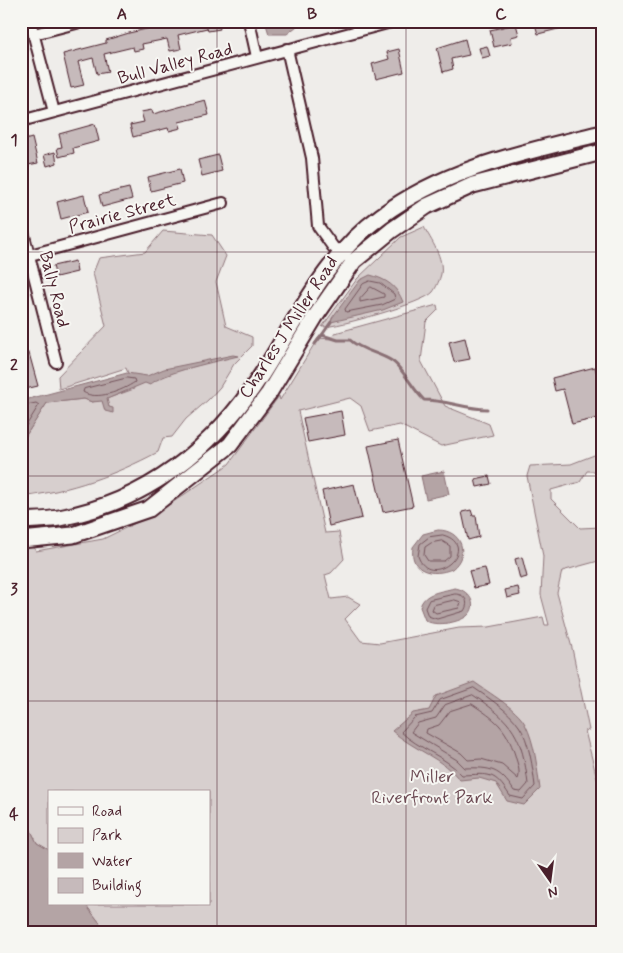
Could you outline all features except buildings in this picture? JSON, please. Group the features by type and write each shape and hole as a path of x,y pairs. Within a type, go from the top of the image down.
{"street":[{"path":"30,21 54,112"},
{"path":"34,34 84,21"},
{"path":"249,21 258,57"},
{"name":"Bull Valley Road","path":"21,122 368,25 395,21"},
{"path":"287,49 312,158 318,226 333,247 354,261"},
{"name":"Charles J Miller Road","path":"21,521 58,518 111,503 140,492 180,465 226,424 261,375 306,301 341,253 381,216 424,189 468,168 602,133"},
{"name":"Charles J Miller Road","path":"21,540 73,535 149,509 230,444 269,393 314,317 354,261 392,230 426,206 473,184 602,152"},
{"name":"Prairie Street","path":"30,255 223,203"},
{"name":"Bally Road","path":"21,224 56,362"}],"green space":[{"path":"424,227 441,262 440,276 433,292 414,302 380,314 322,327 357,279 401,237"},
{"path":"163,231 212,235 226,256 216,282 226,326 252,337 252,346 234,364 220,387 208,400 186,419 172,437 163,438 158,452 92,481 57,491 21,497 21,443 47,403 84,399 92,402 102,400 109,407 106,399 134,389 126,368 59,389 58,376 106,326 93,273 99,258 145,252"},
{"name":"Miller Riverfront Park","path":"437,305 438,310 426,322 421,361 445,406 489,424 493,435 441,446 400,425 370,431 361,406 350,398 298,411 325,533 339,532 344,559 331,573 325,575 331,599 348,597 360,604 345,619 361,641 380,643 459,628 489,627 543,617 545,625 549,625 541,595 543,556 527,476 530,466 571,464 602,452 602,471 587,471 580,482 551,490 551,499 580,528 602,527 602,560 562,571 557,593 572,648 589,730 585,731 602,798 602,932 107,932 87,906 210,906 210,790 48,790 48,849 37,843 21,810 21,546 33,545 36,551 103,539 160,511 229,464 279,396 280,400 318,338 331,339 335,333"}],"water":[{"path":"265,21 296,21 297,26 287,34 269,34"},
{"path":"370,275 394,287 403,302 383,310 331,322 360,280"},
{"path":"233,355 238,356 178,371 156,380 150,385 145,383 107,399 109,407 113,408 113,413 105,411 102,401 92,402 84,399 47,403 21,443 21,401 127,373 147,376 164,369"},
{"path":"444,471 449,494 426,499 421,476"},
{"path":"438,530 453,534 458,539 461,544 461,557 452,569 430,572 419,567 415,562 413,547 423,534"},
{"path":"454,588 464,591 471,598 471,612 458,621 434,623 425,620 420,607 425,598 434,593"},
{"path":"474,682 515,712 521,718 528,731 535,756 540,789 524,805 507,801 496,783 479,778 460,780 437,760 392,731 413,713 429,710 436,696"},
{"path":"21,810 37,843 48,849 48,906 87,906 107,932 21,932"}],"waterway":[{"path":"322,335 331,322"},
{"path":"315,344 322,335 338,340 350,340 360,347 387,358 396,364 424,400 487,409"}]}
